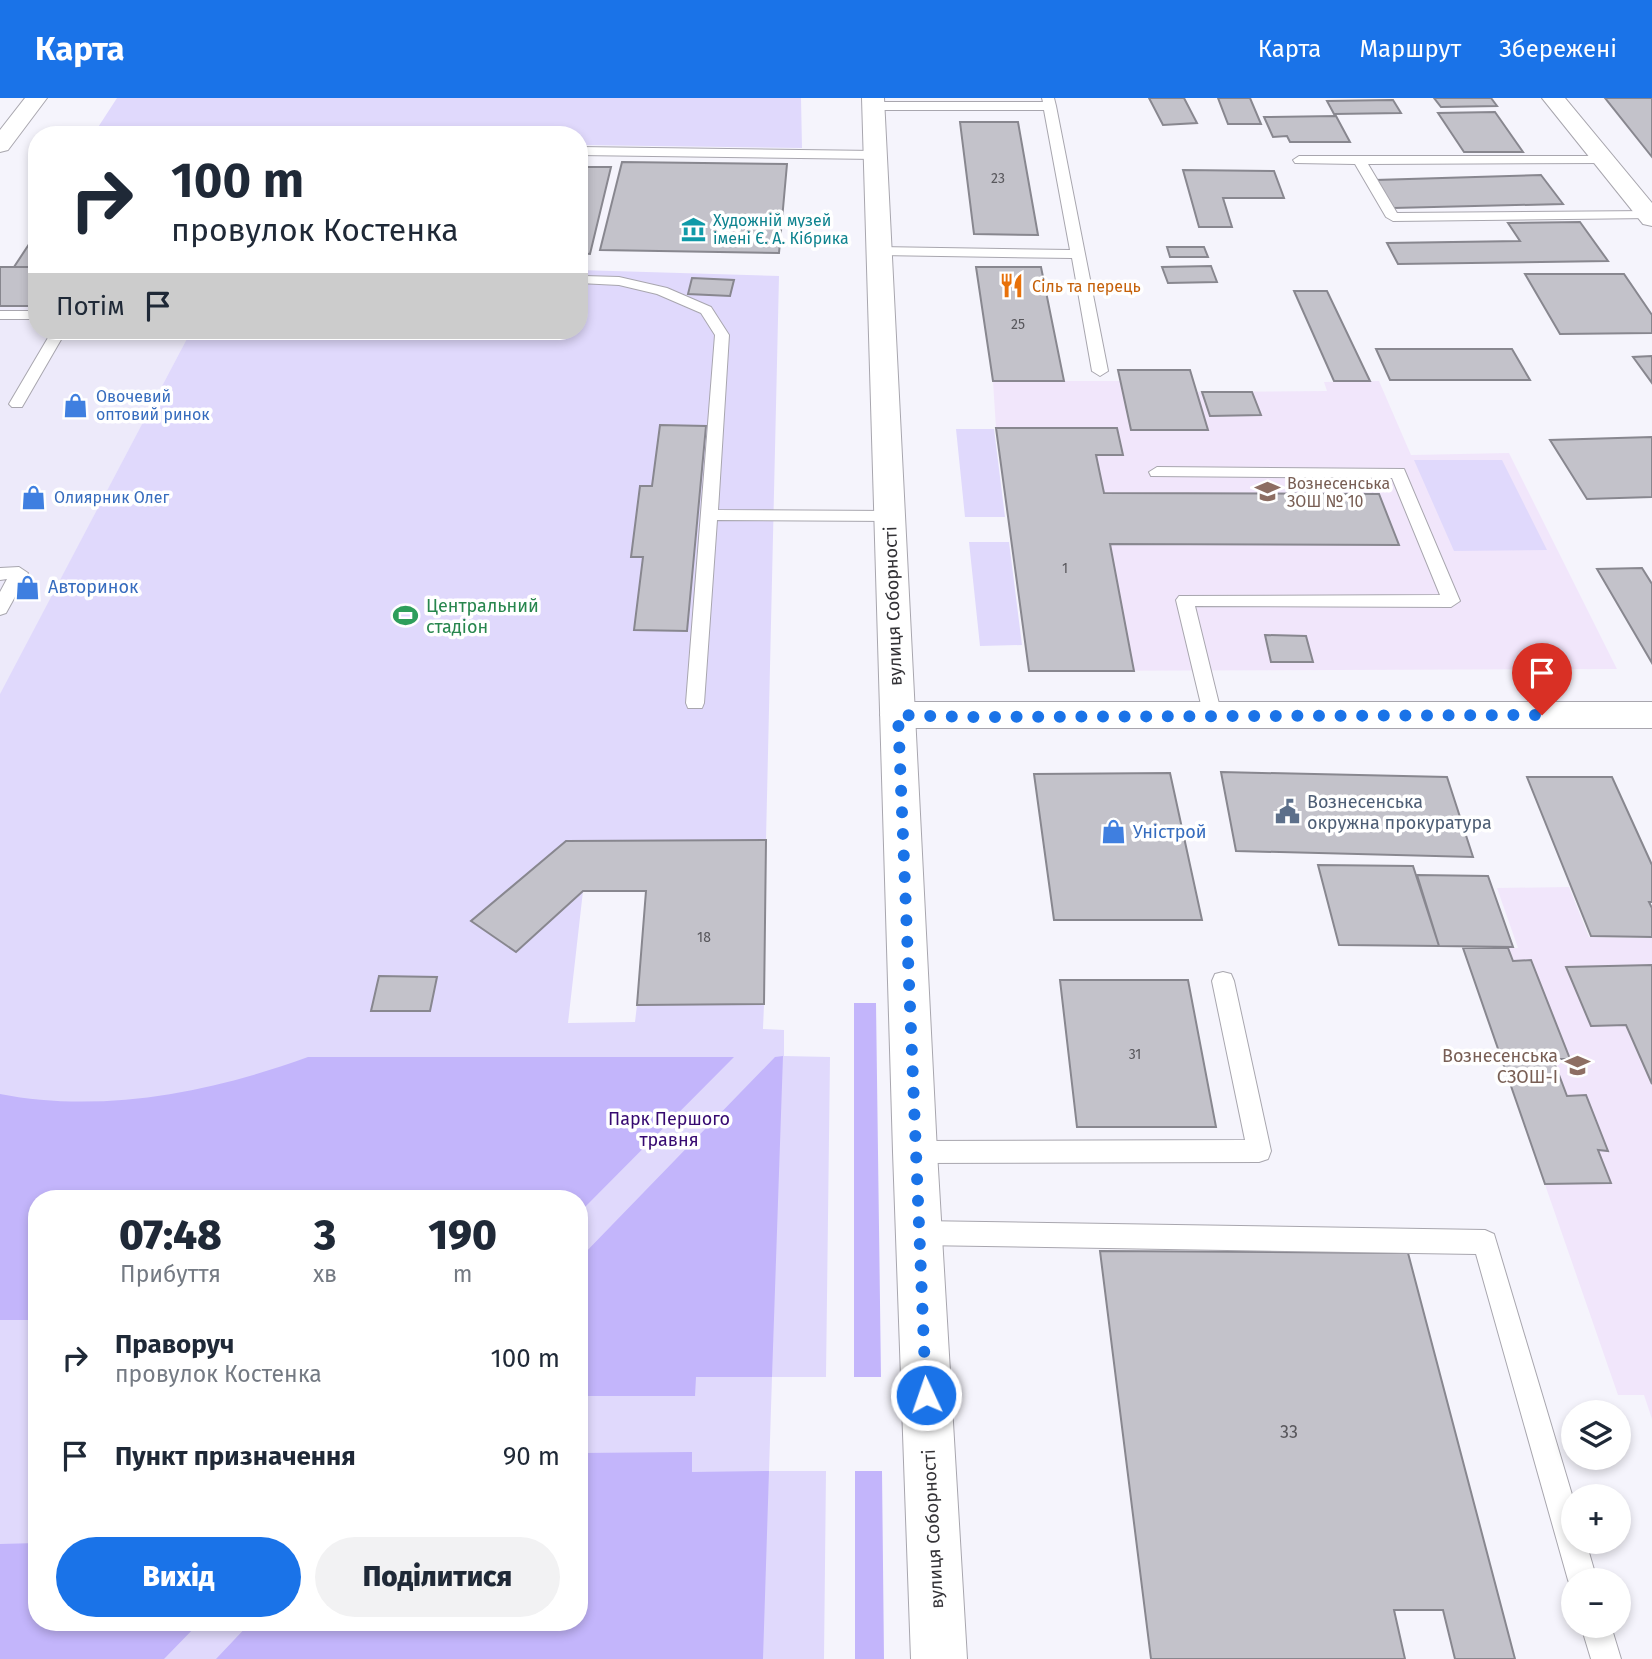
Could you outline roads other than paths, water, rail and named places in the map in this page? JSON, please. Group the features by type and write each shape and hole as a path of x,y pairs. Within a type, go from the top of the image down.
{"main road":[{"path":"0,145 36,98"},
{"path":"1553,98 1650,217"},
{"name":"вулиця Соборності","path":"873,102 915,1152 939,1659"},
{"path":"898,715 1652,715"}],"lane":[{"path":"873,102 1049,102 1100,371"},
{"path":"588,151 875,155"},
{"path":"1299,160 1604,160"},
{"path":"1359,160 1393,217 1650,217"},
{"path":"879,251 1079,254"},
{"path":"588,280 619,281 662,291 706,310 722,335 695,703"},
{"path":"0,315 28,315"},
{"path":"17,404 54,340"},
{"path":"1157,472 1398,473 1451,601 1185,600 1212,716"},
{"path":"708,515 890,516"},
{"path":"0,573 19,573 0,609"},
{"path":"915,1152 1259,1150 1223,981"},
{"path":"919,1233 1485,1242 1580,1568"},
{"path":"1600,1638 1606,1659"}],"place":[{"name":"Художній музей імені Є. А. Кібрика","path":"693,229"},
{"name":"Сіль та перець","path":"1012,286"},
{"name":"Овочевий оптовий ринок","path":"76,405"},
{"name":"Вознесенська ЗОШ № 10","path":"1267,492"},
{"name":"Олиярник Олег","path":"34,497"},
{"name":"Авторинок","path":"28,587"},
{"name":"Центральний стадіон","path":"406,616"},
{"name":"Вознесенська окружна прокуратура","path":"1287,812"},
{"name":"Уністрой","path":"1113,832"},
{"name":"Вознесенська СЗОШ-І","path":"1578,1066"}],"park label":[{"name":"Парк Першого травня","path":"669,1129"}]}
